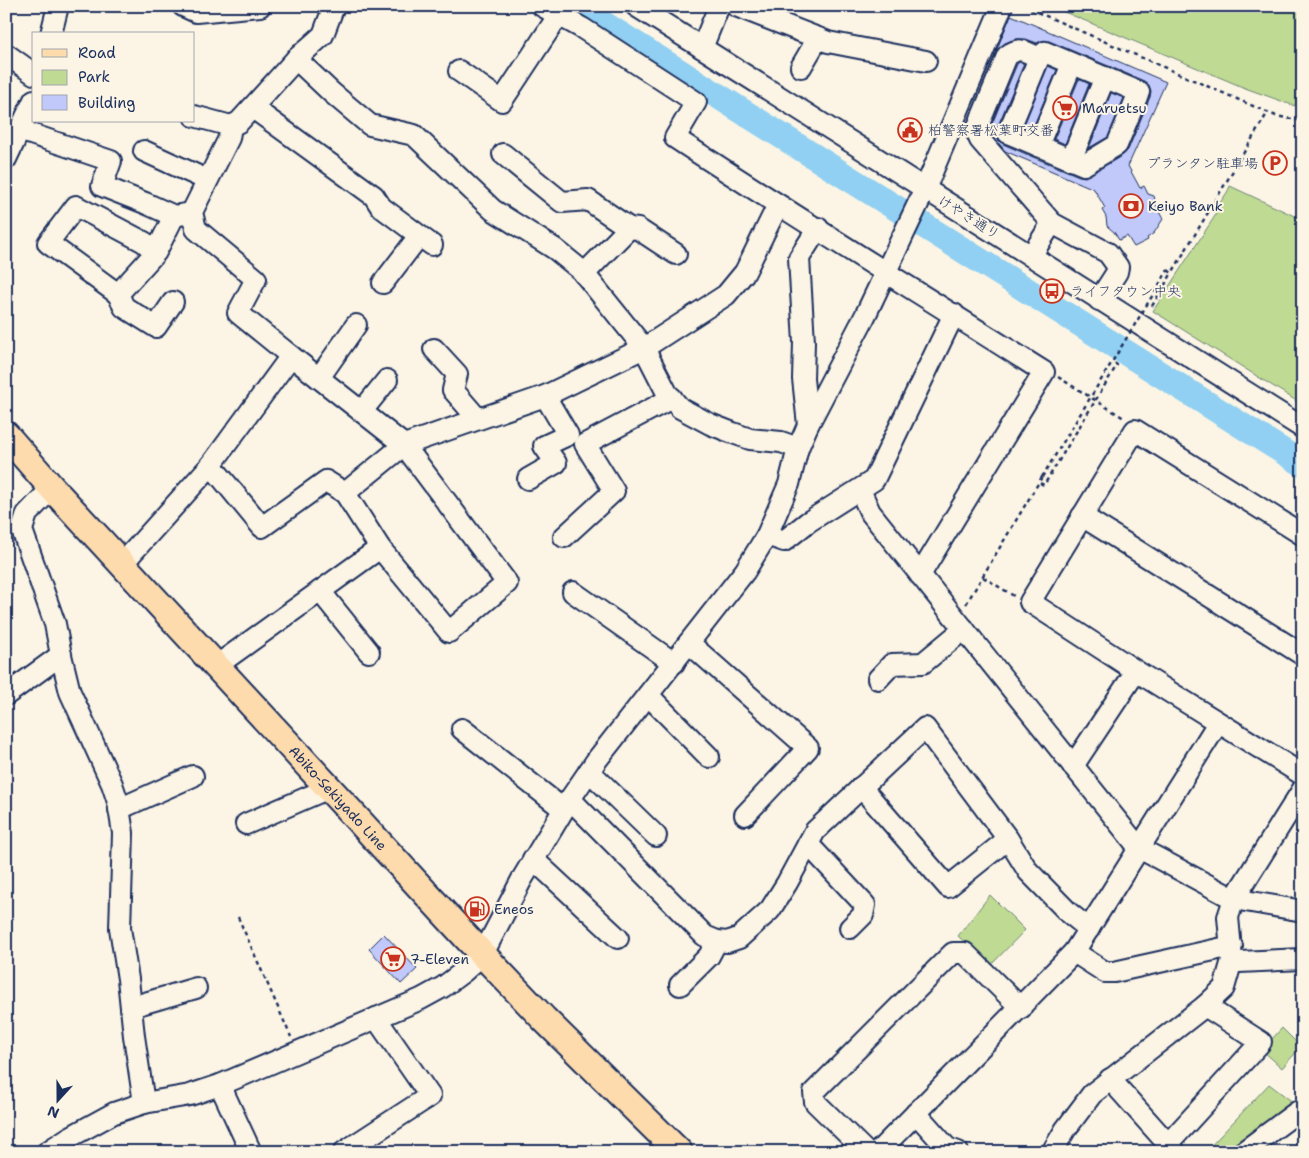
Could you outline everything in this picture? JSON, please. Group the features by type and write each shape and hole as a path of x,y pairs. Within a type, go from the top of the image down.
{"main road":[{"name":"Abiko-Sekiyado Line","path":"10,447 52,488 482,954 544,1019 679,1152"}],"street":[{"path":"52,32 58,6"},
{"path":"183,6 196,12 260,6"},
{"name":"けやき通り","path":"636,6 702,48 921,198 1030,256 1303,428"},
{"path":"702,48 719,6"},
{"path":"736,6 828,42 926,61"},
{"path":"47,1152 96,1122 114,1114 144,1103 190,1095 220,1085 421,999 444,987 482,954 533,859 589,771 745,571 767,535 789,484 798,448 865,316 921,198 1002,6"},
{"path":"195,116 231,126 239,122 296,59 323,35 332,7"},
{"path":"459,71 502,102 550,11 582,28 696,102 675,138 1044,372 920,575"},
{"path":"801,67 818,38"},
{"path":"1039,58 1020,50 1014,51 1007,56 976,131 980,140 1052,223 1108,253 1118,267 1117,272 1099,300"},
{"path":"1045,52 1139,92 1117,145 1084,165 1008,133 1039,58 1045,52"},
{"path":"6,54 32,73"},
{"path":"296,59 370,125 414,135 493,210 555,249 584,274 644,348 667,393 680,408 710,424 750,438 781,442 798,448"},
{"path":"1038,146 1072,64"},
{"path":"1071,160 1105,77"},
{"path":"6,159 32,104"},
{"path":"253,108 374,196 381,207 425,240 383,283"},
{"path":"118,294 156,252 207,180 229,138 231,126"},
{"path":"19,130 111,161 102,186 145,203 183,214 196,229 256,279 238,313 404,444 508,583 449,632 380,548 345,493 326,481 262,527 211,465"},
{"path":"144,151 207,180"},
{"path":"503,154 562,202 588,200 629,228 638,229 676,254"},
{"path":"345,493 404,444 545,396 644,348 726,295 745,272 778,205"},
{"path":"156,252 144,242 76,206 48,243 118,294 124,307 156,327 173,302"},
{"path":"1030,256 1052,223"},
{"path":"584,274 629,228"},
{"path":"808,426 803,379 804,342 799,258 818,228"},
{"path":"767,535 784,541 808,522 874,480 954,314"},
{"path":"319,378 356,325"},
{"path":"434,349 457,374 453,390 478,419"},
{"path":"122,564 211,465 291,356"},
{"path":"362,411 387,380"},
{"path":"528,479 556,463 544,446 568,434 545,396"},
{"path":"564,537 614,492 585,444 672,398"},
{"path":"1303,535 1135,430 1030,602 1218,723 1303,775"},
{"path":"52,488 27,514 22,530 55,624 70,692 112,784 124,833 120,928 144,1103"},
{"path":"860,490 870,512 1138,848 1234,899 1303,911"},
{"path":"1082,516 1303,655"},
{"path":"216,666 380,548"},
{"path":"320,591 369,652"},
{"path":"573,592 674,663"},
{"path":"878,679 892,664 923,663 960,625"},
{"path":"689,643 808,748 745,815"},
{"path":"6,694 61,655"},
{"path":"1073,766 1136,671"},
{"path":"648,695 709,757"},
{"path":"878,1152 1074,952 1218,723"},
{"path":"462,729 567,804 706,936 717,941 727,942 739,938 770,910 815,831 925,728 1008,839 1028,871 1068,912 1089,929"},
{"path":"589,771 656,836"},
{"path":"119,810 193,776"},
{"path":"861,787 948,887 1008,839"},
{"path":"246,824 328,788"},
{"path":"1052,1152 1065,1130 1092,1094 1205,1006 1224,988 1232,953 1228,917 1234,899 1303,789"},
{"path":"808,844 865,905 863,915 850,928"},
{"path":"533,859 618,938"},
{"path":"680,985 709,956 717,941"},
{"path":"866,1152 815,1102 814,1092 953,952 965,953 1021,1008"},
{"path":"1074,952 1105,972 1232,953"},
{"path":"1232,953 1238,962 1303,959"},
{"path":"131,1007 196,988"},
{"path":"1110,1079 1172,1148 1261,1042 1205,1006"},
{"path":"344,1152 430,1096 376,1018"},
{"path":"220,1085 251,1152"},
{"path":"1243,1152 1297,1112 1303,1116"},
{"path":"916,1113 947,1148 958,1152"}],"path":[{"path":"1024,6 1276,116 1303,121"},
{"path":"1152,306 1268,112"},
{"path":"960,625 983,576 1042,477 1168,270 1172,273"},
{"path":"1040,483 1044,485 1118,365 1113,362"},
{"path":"1044,372 1052,373 1130,422 1135,430"},
{"path":"983,576 1022,601 1030,602"},
{"path":"238,918 298,1052"}],"green space":[{"path":"1050,6 1303,6 1303,66 1295,106 1245,88"},
{"path":"1230,186 1303,220 1303,405 1153,311 1215,216 1217,208"},
{"path":"990,895 1025,930 990,966 958,936"},
{"path":"1282,1028 1301,1047 1282,1068 1262,1050"},
{"path":"1269,1084 1294,1103 1233,1152 1205,1152"}],"building":[{"path":"1011,15 1166,82 1128,166 1140,188 1144,186 1148,194 1154,196 1157,208 1163,219 1154,233 1147,238 1148,240 1134,247 1127,236 1119,240 1107,226 1106,217 1102,210 1105,208 1094,189 1005,151 989,131 1017,64 1020,62 1024,64 997,128 998,140 1033,157 1085,177 1123,155 1128,150 1150,97 1149,85 1144,81 1049,41 1037,43 1026,39 1017,39 1005,43 996,51"},
{"path":"1048,66 1057,70 1032,130 1023,127"},
{"path":"1079,79 1089,84 1065,144 1054,139"},
{"path":"1111,93 1124,98 1108,137 1089,148"},
{"name":"7-Eleven","path":"384,934 417,969 401,984 369,949"}],"waterway":[{"path":"575,6 1303,464"}],"place":[{"name":"Maruetsu","path":"1065,108"},
{"name":"柏警察署松葉町交番","path":"910,130"},
{"name":"プランタン駐車場","path":"1275,163"},
{"name":"Keiyo Bank","path":"1131,206"},
{"name":"ライフタウン中央","path":"1052,291"},
{"name":"Eneos","path":"477,909"},
{"name":"7-Eleven","path":"393,959"}]}
